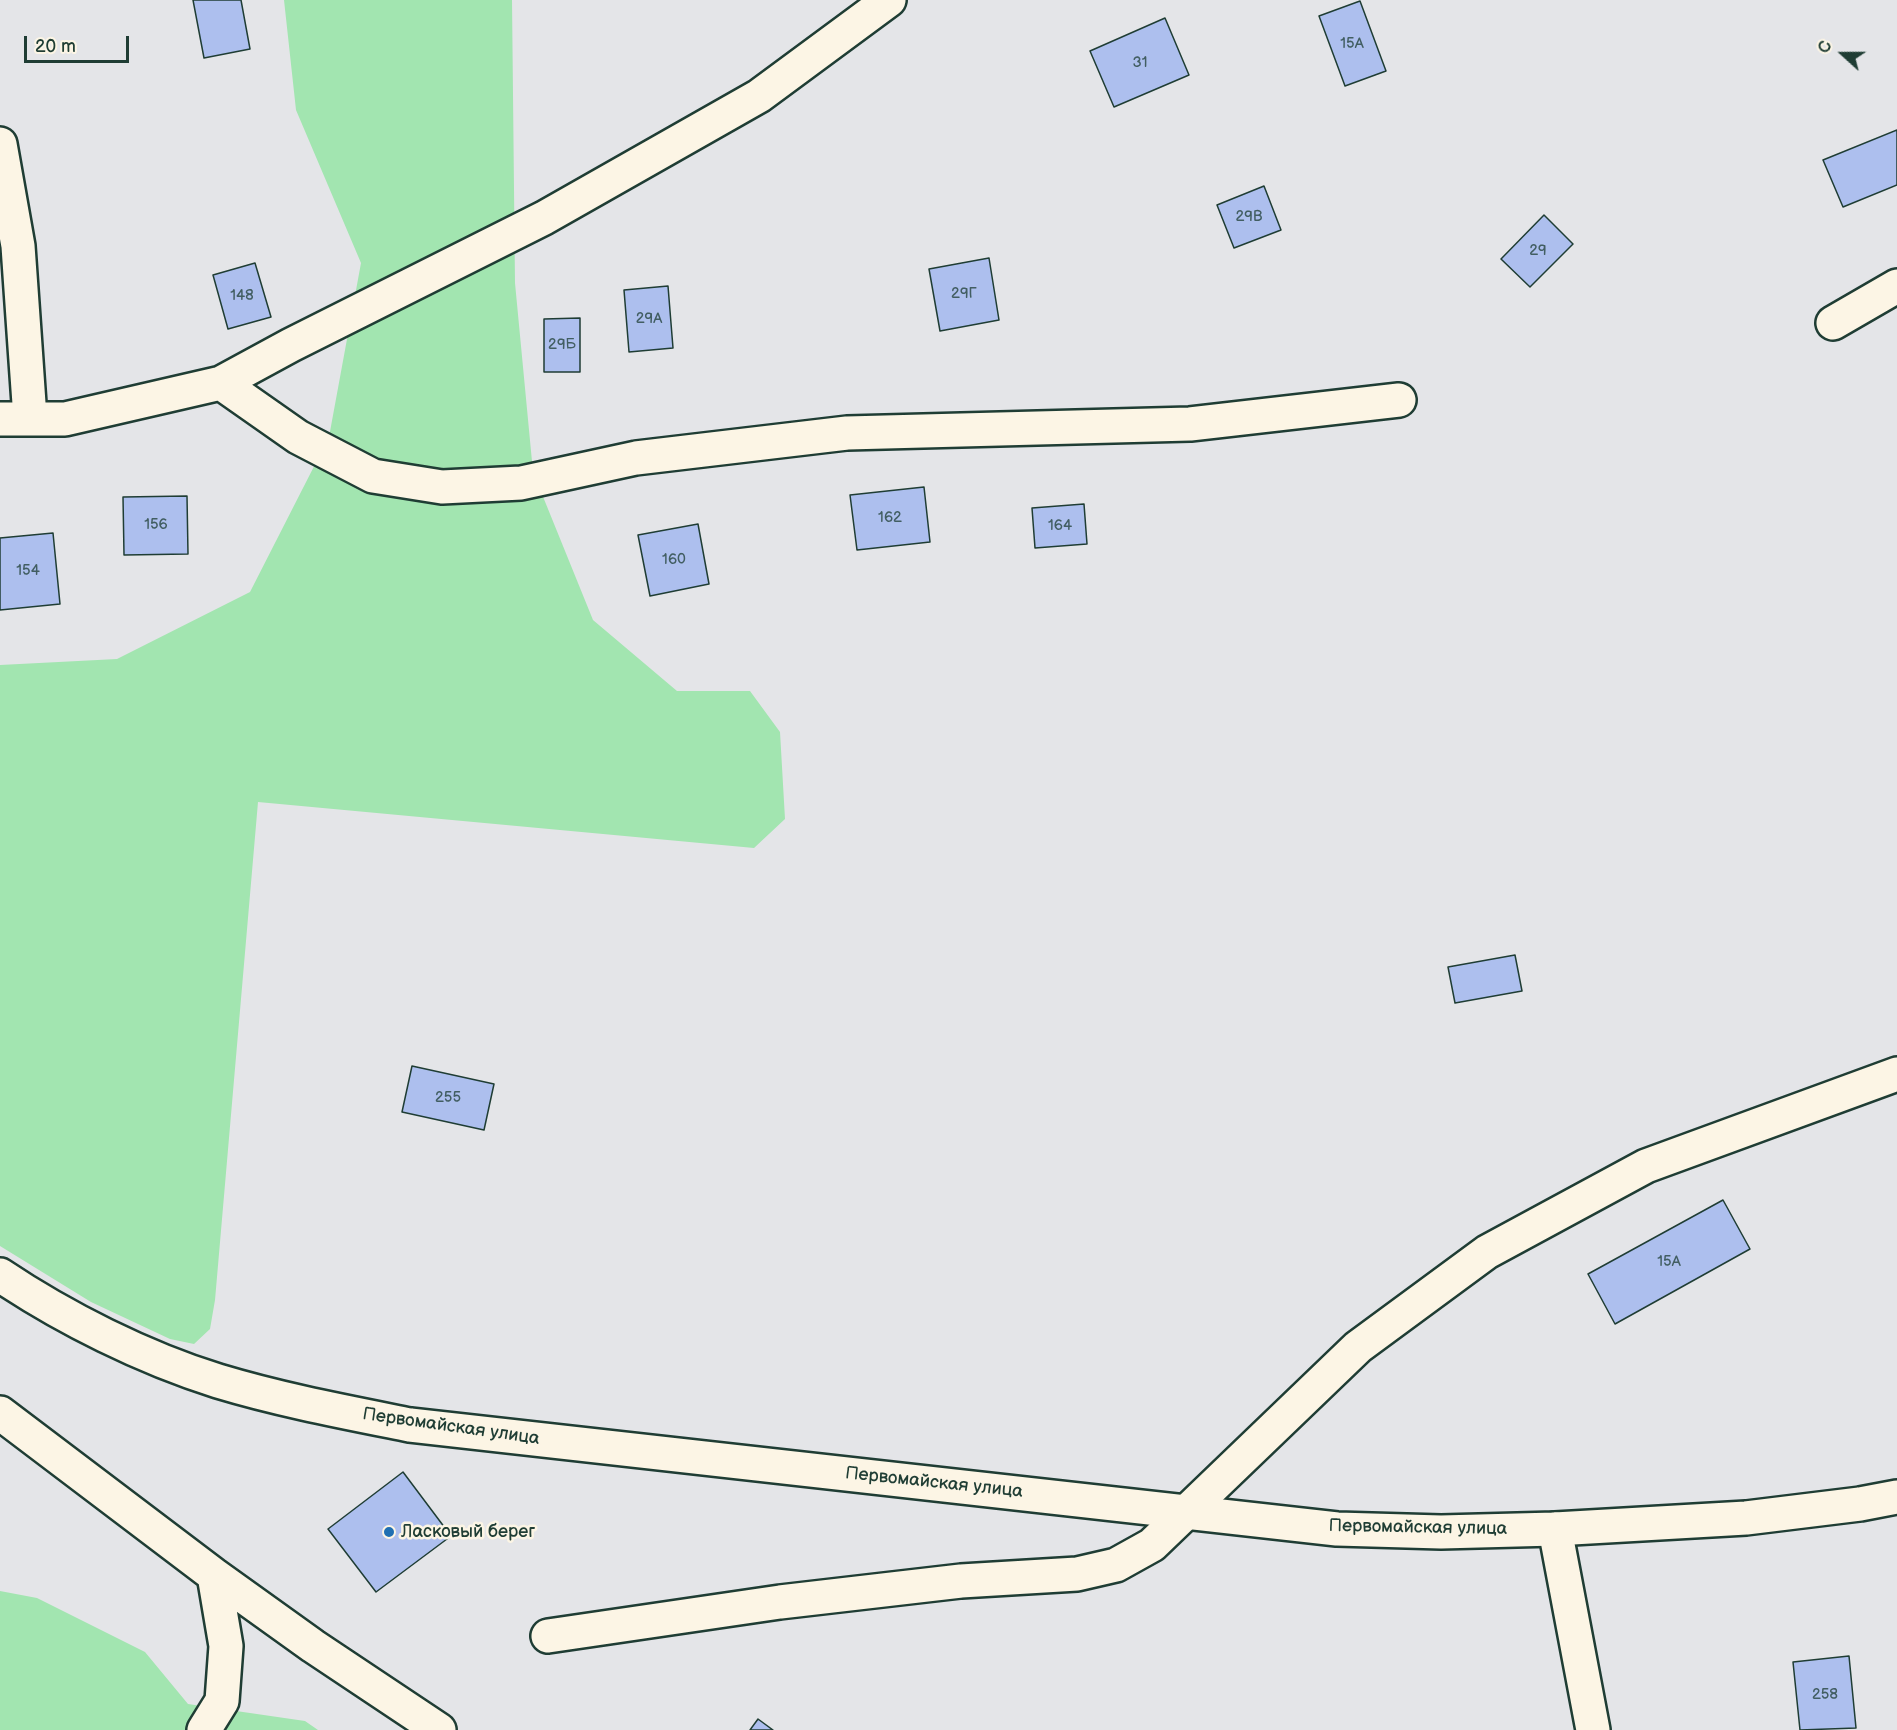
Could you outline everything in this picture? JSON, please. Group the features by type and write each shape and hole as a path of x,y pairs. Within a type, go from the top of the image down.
{"street":[{"path":"0,144 18,246 15,419 65,419 221,383 291,345 544,218 748,102 889,0"},
{"path":"1833,323 1897,286"},
{"path":"221,383 298,437 373,476 442,488 521,483 636,458 847,433 1190,424 1399,400"},
{"path":"548,1636 780,1602 938,1584 1077,1574 1116,1565 1152,1545 1358,1347 1487,1252 1646,1166 1897,1074"},
{"name":"Первомайская улица","path":"0,1275 93,1329 152,1357 217,1381 306,1405 410,1425 1337,1529 1441,1532 1555,1529 1746,1518 1860,1504 1897,1497"},
{"path":"0,1413 214,1575 313,1646 439,1730"},
{"path":"1555,1529 1593,1730"},
{"path":"204,1730 222,1701 226,1646 214,1575"}],"green space":[{"path":"284,0 512,0 515,283 533,472 593,620 677,691 750,691 780,732 785,819 754,848 258,802 215,1300 210,1329 194,1344 170,1339 91,1302 0,1246 0,665 117,659 250,592 329,437 361,263 296,110"},
{"path":"0,1591 37,1598 145,1652 188,1704 305,1721 318,1730 0,1730"}],"building":[{"path":"193,0 241,0 250,49 204,58"},
{"path":"1360,1 1386,71 1345,86 1319,16"},
{"path":"1165,18 1189,75 1114,107 1090,51"},
{"path":"1897,130 1897,185 1843,207 1823,160"},
{"path":"1264,186 1281,230 1234,248 1217,205"},
{"path":"1544,215 1573,244 1530,287 1501,259"},
{"path":"989,258 999,320 940,331 929,269"},
{"path":"255,263 271,317 228,329 213,275"},
{"path":"668,286 673,348 629,352 624,290"},
{"path":"580,318 580,372 544,372 544,319"},
{"path":"924,487 930,542 857,550 850,495"},
{"path":"187,496 188,554 124,555 123,497"},
{"path":"1084,504 1087,544 1035,548 1032,508"},
{"path":"698,524 709,584 650,596 638,535"},
{"path":"53,533 60,604 0,610 0,538"},
{"path":"1515,955 1522,991 1455,1003 1448,967"},
{"path":"412,1066 494,1084 484,1130 402,1112"},
{"path":"1723,1200 1750,1249 1615,1324 1588,1274"},
{"name":"Ласковый берег","path":"403,1472 451,1536 376,1592 328,1529"},
{"path":"1849,1656 1856,1728 1800,1730 1793,1662"},
{"path":"758,1719 773,1730 750,1730"}],"place":[{"name":"Ласковый берег","path":"389,1532"}]}
